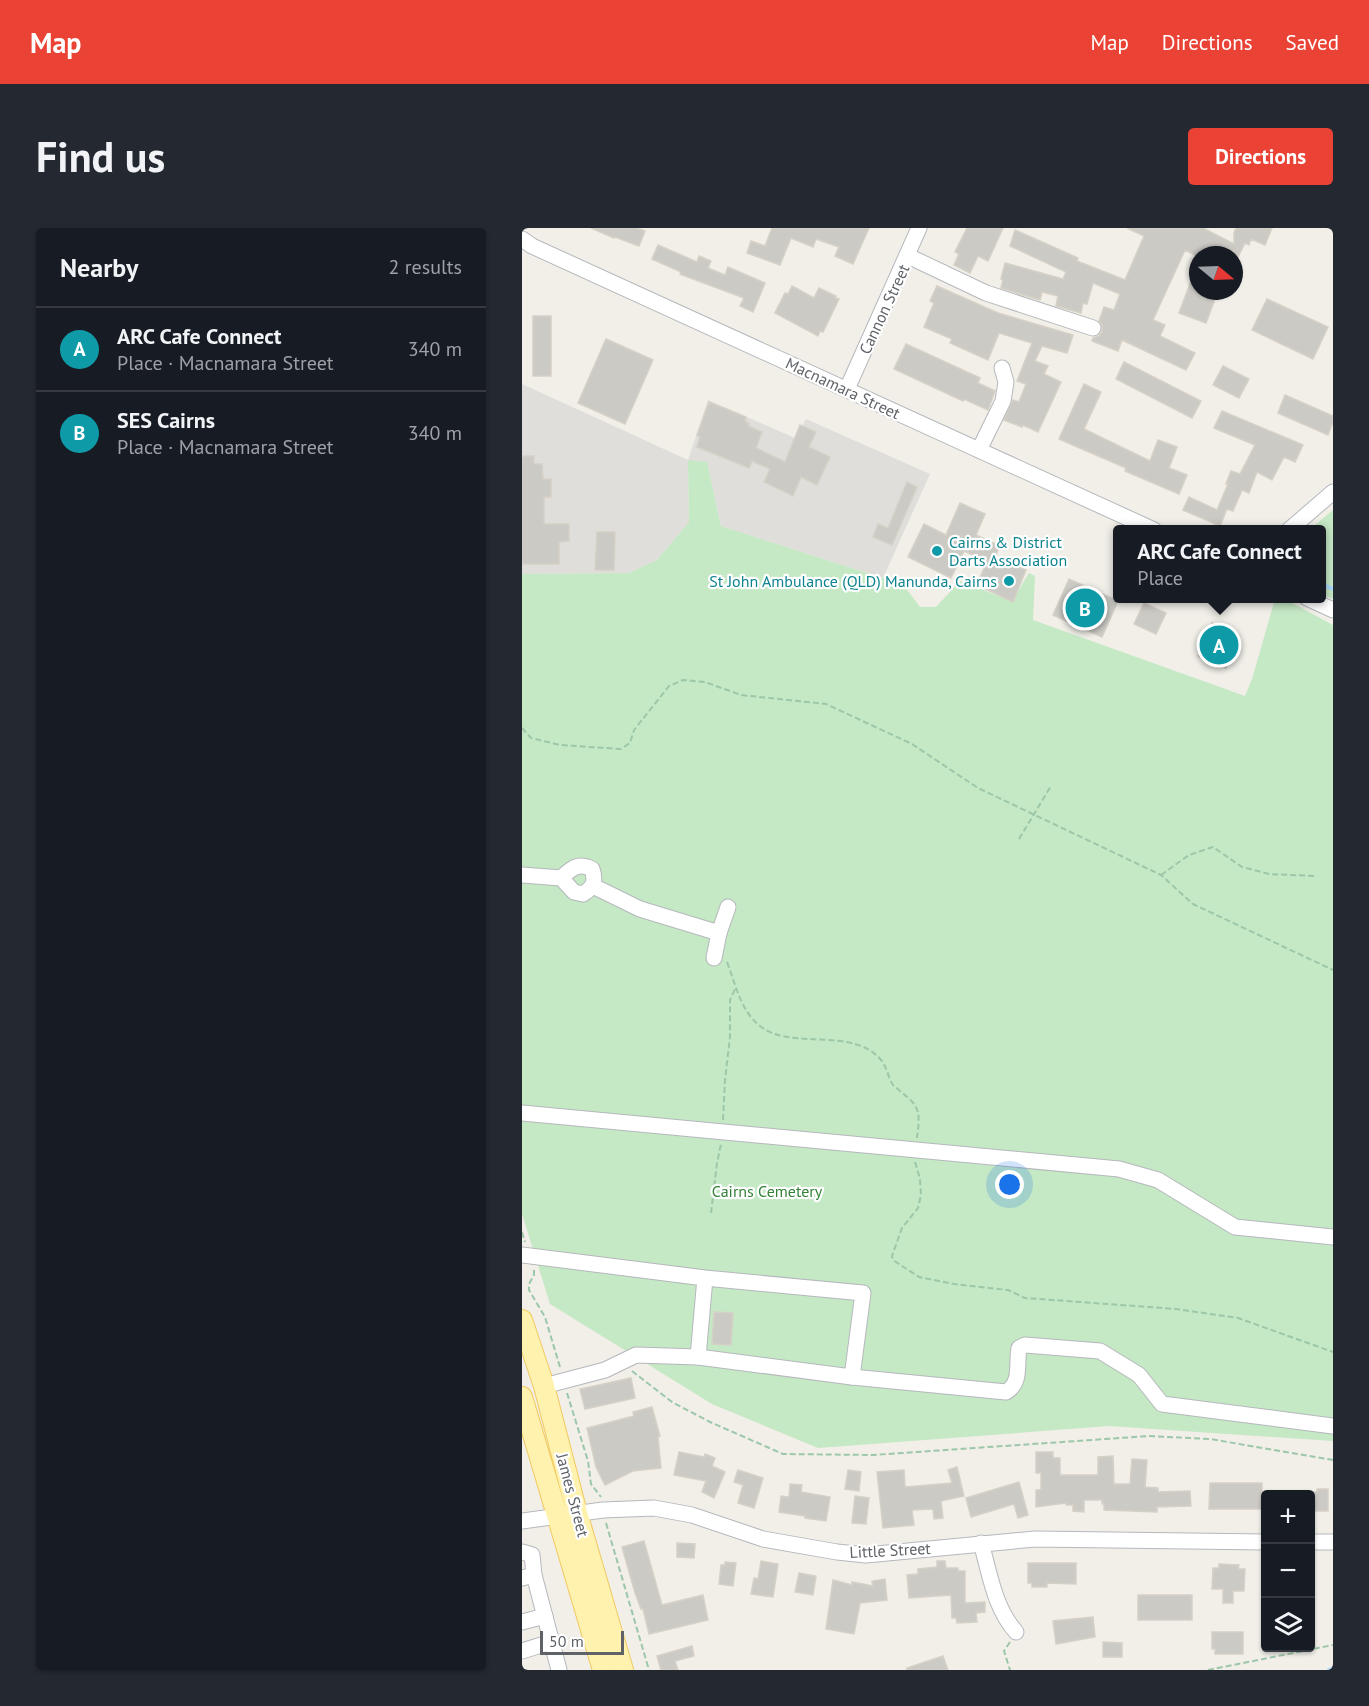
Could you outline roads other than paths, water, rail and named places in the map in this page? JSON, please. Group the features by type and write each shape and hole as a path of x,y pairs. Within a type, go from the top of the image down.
{"main road":[{"name":"James Street","path":"522,1320 544,1386 577,1513 623,1670"},
{"name":"James Street","path":"522,1397 603,1670"}],"street":[{"name":"Cannon Street","path":"847,389 919,228"},
{"name":"Macnamara Street","path":"525,243 1143,525"},
{"path":"908,256 986,293 1094,328"},
{"path":"979,450 1003,401 1006,382 1002,368"},
{"path":"1295,525 1333,492"},
{"path":"1318,603 1333,610"},
{"path":"522,875 561,878 574,892 583,894 593,886 595,879 592,868 585,865 575,866 561,878"},
{"path":"593,886 640,909 719,933"},
{"path":"714,958 728,907"},
{"path":"522,1113 1119,1169 1158,1180 1234,1227 1333,1237"},
{"path":"526,1256 705,1278 863,1293 852,1377"},
{"path":"698,1357 705,1278"},
{"path":"544,1386 605,1370 636,1355 698,1357 852,1377 1006,1392 1013,1388 1017,1380 1019,1348 1025,1345 1100,1351 1139,1375 1162,1404 1333,1426"},
{"name":"Little Street","path":"522,1521 603,1510 645,1507 667,1509 763,1539 857,1554 882,1554 1035,1539 1261,1542"},
{"path":"1315,1542 1333,1542"},
{"path":"981,1543 999,1609 1016,1632"},
{"path":"522,1552 532,1556 528,1576 545,1616 559,1670"},
{"path":"522,1622 545,1616"},
{"path":"522,1651 551,1642"}],"waterway":[{"path":"1326,586 1333,589"},
{"path":"1329,1670 1333,1669"}],"place":[{"name":"Cairns & District Darts Association","path":"937,551"},
{"name":"St John Ambulance (QLD) Manunda, Cairns","path":"1009,581"},
{"name":"SES Cairns","path":"1085,608"},
{"name":"ARC Cafe Connect","path":"1219,645"}],"park label":[{"name":"Cairns Cemetery","path":"767,1191"}]}
